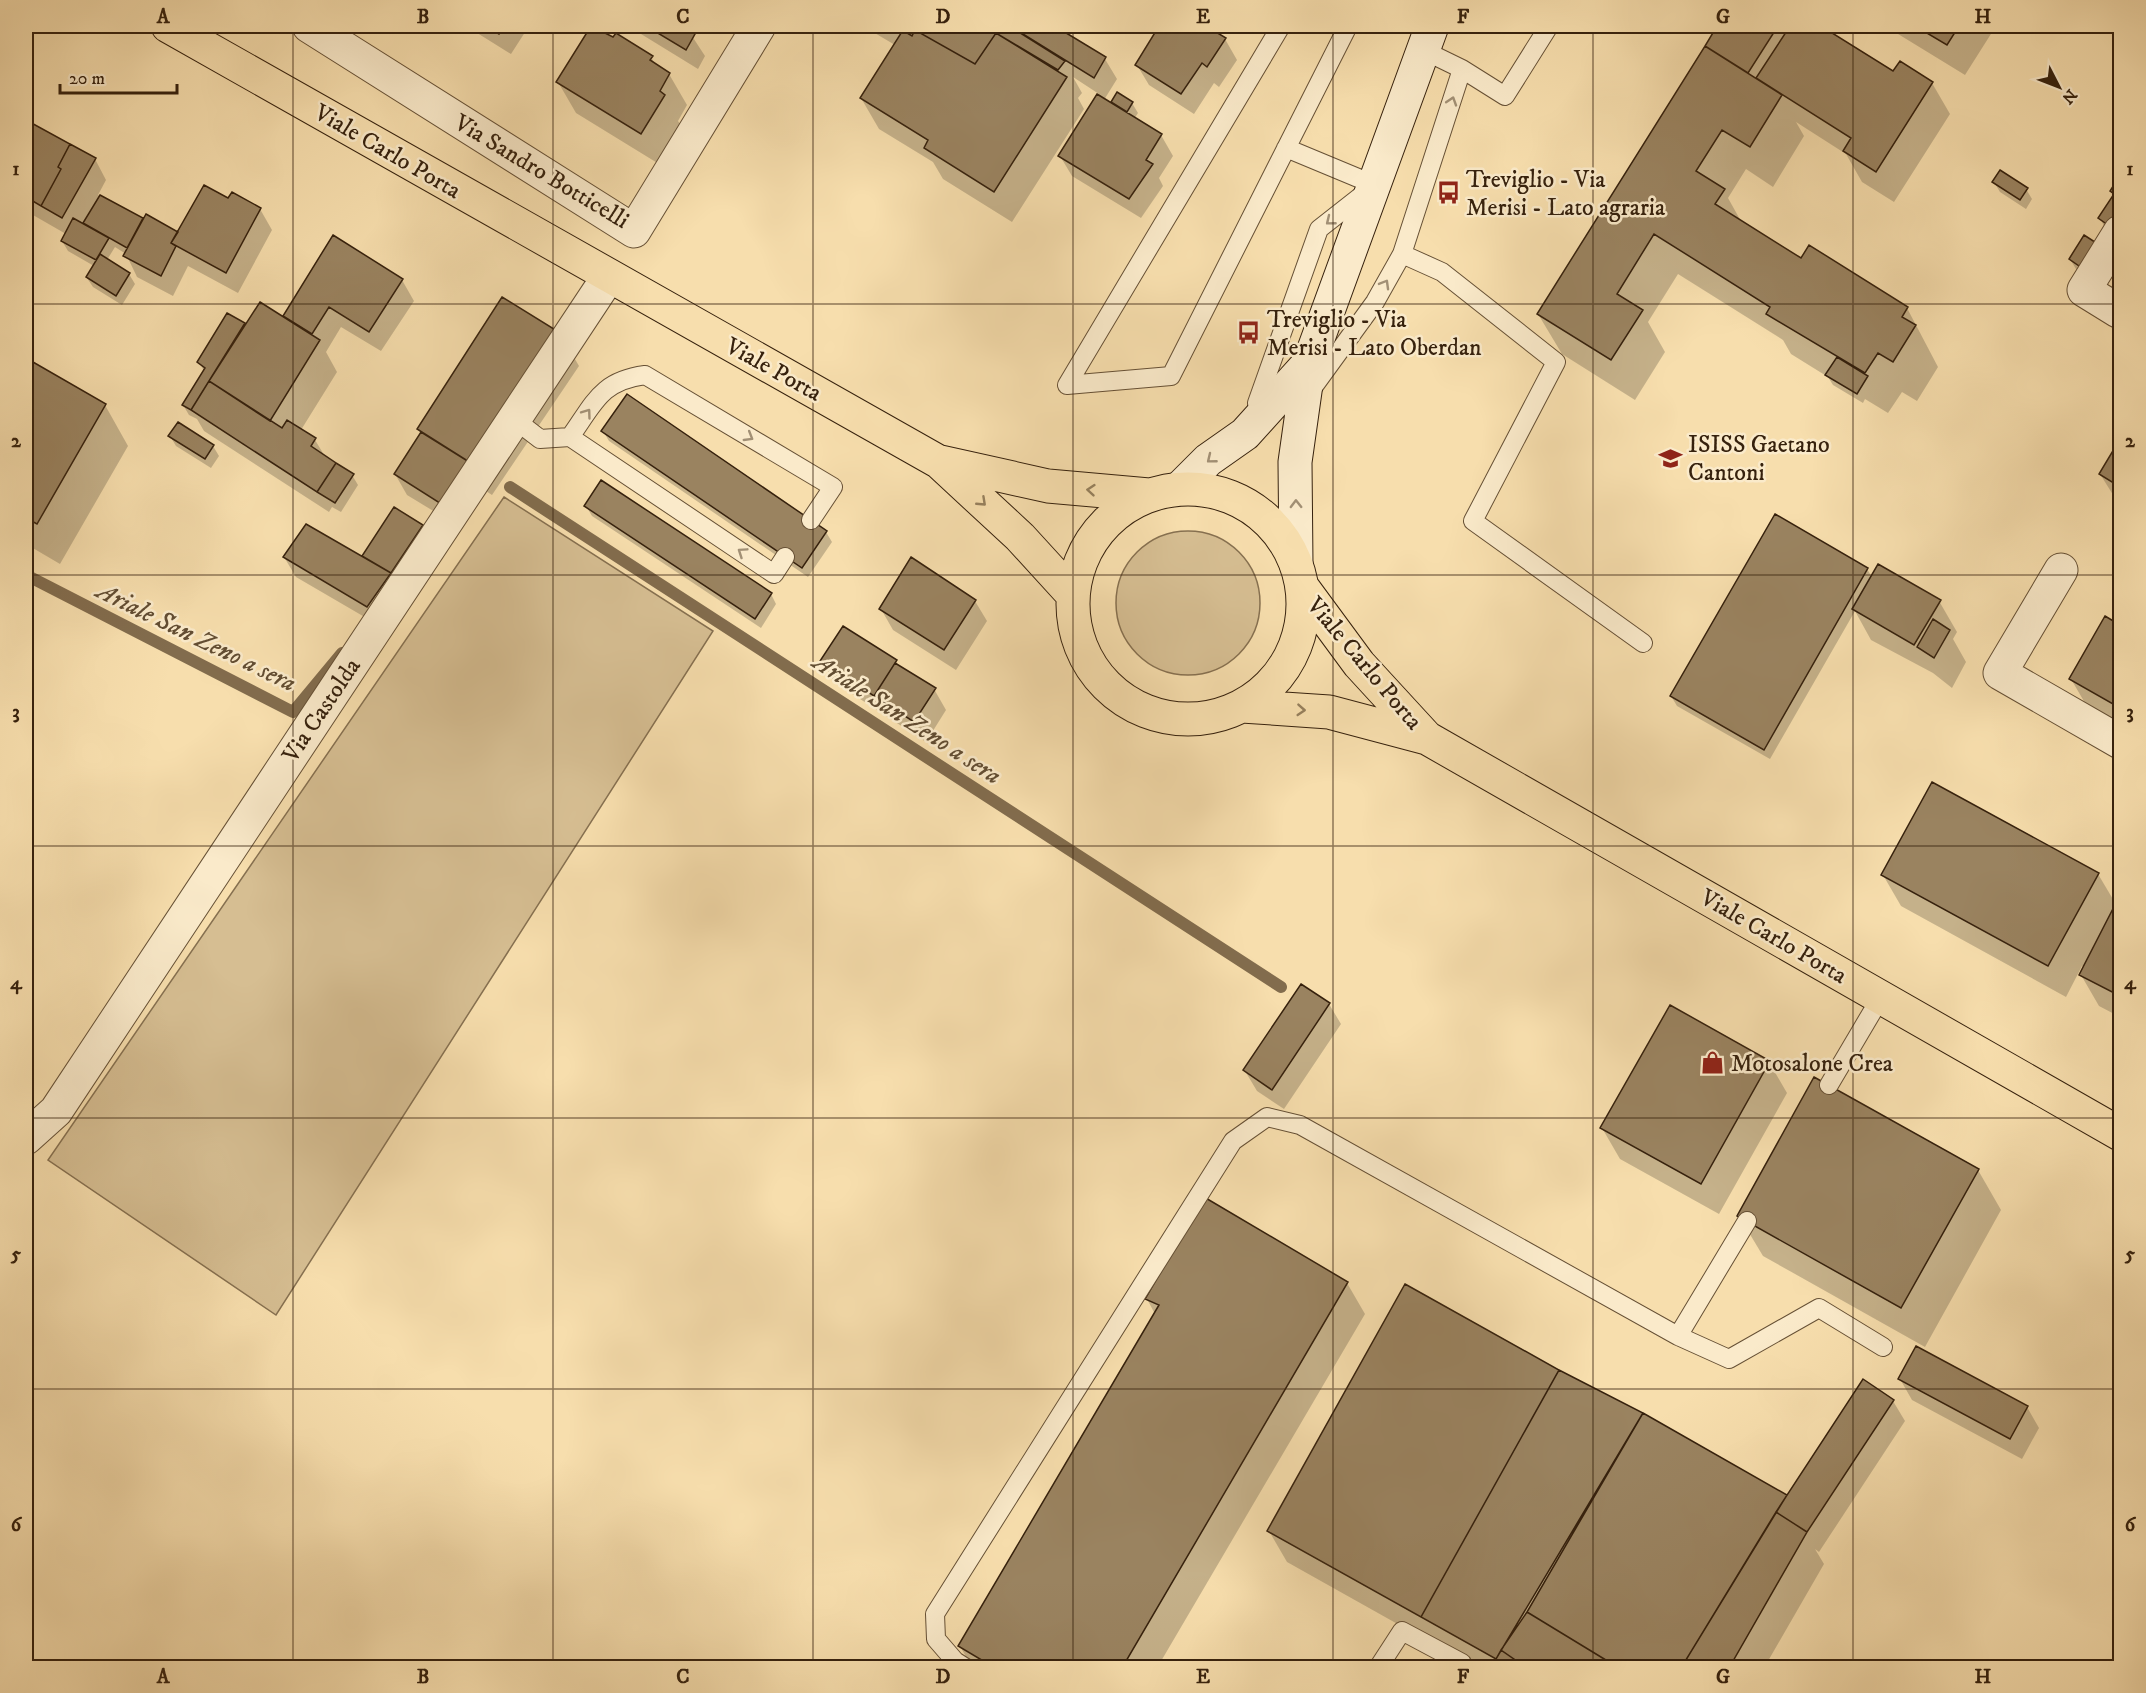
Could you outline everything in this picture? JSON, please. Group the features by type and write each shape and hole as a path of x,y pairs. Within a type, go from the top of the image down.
{"main road":[{"name":"Viale Carlo Porta","path":"168,26 609,276"},
{"name":"Viale Porta","path":"609,276 939,462"},
{"path":"939,462 1048,486 1164,491"},
{"path":"939,462 1020,537 1073,595"},
{"name":"Viale Carlo Porta","path":"1299,575 1302,623 1291,656 1271,685 1242,706 1209,717 1174,719 1140,710 1111,690 1088,663 1075,630 1073,595 1080,563 1096,534 1120,511 1164,491 1210,490 1239,500 1264,517 1284,539 1299,575 1359,664 1427,738"},
{"name":"Viale Carlo Porta","path":"1242,706 1329,712 1427,738 2121,1134"}],"street":[{"name":"Via Sandro Botticelli","path":"309,26 634,231 759,26"},
{"path":"1299,575 1295,462 1309,363 1427,38"},
{"path":"2118,311 2084,290 2121,232"},
{"name":"Via Castolda","path":"26,1138 56,1111 609,276"},
{"path":"1164,491 1245,434 1309,363"},
{"path":"2061,570 2000,673 2121,742"}],"lane":[{"path":"1281,26 1067,385 1172,376 1348,26"},
{"path":"1427,38 1462,69 1505,96 1550,26"},
{"path":"1304,400 1375,302 1402,254 1462,69"},
{"path":"1261,416 1257,403 1319,230 1375,184 1286,148"},
{"path":"1402,254 1442,272 1556,362 1473,521 1643,643"},
{"path":"570,437 603,390 623,378 645,375 832,487 811,520"},
{"path":"514,419 540,439 570,437 774,574 785,557"},
{"path":"1829,1085 1881,997"},
{"path":"966,1668 955,1661 936,1639 935,1614 1233,1141 1267,1117 1300,1125 1678,1336 1729,1359 1819,1308 1883,1347"},
{"path":"1678,1336 1747,1221"},
{"path":"1378,1668 1402,1631 1462,1663"}],"shaded area":[{"path":"504,497 713,631 276,1315 48,1160"},
{"path":"1188,531 1215,537 1228,543 1239,552 1248,563 1254,576 1260,603 1254,630 1248,643 1239,654 1228,663 1215,669 1188,675 1161,669 1148,663 1137,654 1128,643 1122,630 1116,603 1122,576 1128,563 1137,552 1148,543 1161,537"}],"building":[{"path":"485,26 504,26 499,34"},
{"path":"591,26 613,37 616,33 653,56 650,60 670,73 660,91 665,95 641,134 556,82"},
{"path":"646,26 681,26 695,34 686,50"},
{"path":"895,26 1009,26 1065,61 1058,70 996,33 975,64 915,30 912,36"},
{"path":"1018,26 1060,26 1058,28 1106,57 1094,78 1015,29"},
{"path":"1159,26 1206,26 1226,38 1207,67 1202,63 1181,94 1135,65"},
{"path":"1717,26 1778,26 1748,73 1705,46"},
{"path":"1790,26 1821,26 1893,71 1900,61 1933,82 1876,172 1843,151 1851,138 1756,78"},
{"path":"1915,26 1959,26 1947,45"},
{"path":"903,30 912,36 915,30 975,64 996,33 1067,77 994,192 924,148 928,140 860,98"},
{"path":"1705,46 1782,95 1750,147 1722,130 1696,171 1725,189 1715,204 1801,258 1809,245 1908,307 1902,317 1916,325 1893,362 1878,353 1865,373 1766,314 1770,307 1654,234 1617,294 1643,310 1611,360 1537,314"},
{"path":"1117,92 1133,102 1127,112 1111,102"},
{"path":"1097,94 1162,134 1146,160 1153,164 1129,199 1058,156"},
{"path":"26,120 70,144 58,167 61,169 41,206 26,197"},
{"path":"70,144 96,158 62,218 41,206 61,169 58,167"},
{"path":"2000,170 2028,188 2020,200 1992,182"},
{"path":"2120,175 2120,211 2111,227 2098,218 2114,194 2110,191"},
{"path":"204,185 228,198 232,192 261,208 226,273 171,243"},
{"path":"100,195 143,218 127,248 83,223"},
{"path":"146,214 178,232 171,243 176,246 161,276 123,256"},
{"path":"73,218 109,238 96,260 61,241"},
{"path":"333,235 403,279 369,332 329,307 312,334 283,316"},
{"path":"2084,235 2098,244 2082,268 2069,259"},
{"path":"100,254 130,273 116,296 86,277"},
{"path":"502,297 562,334 474,465 417,429"},
{"path":"260,302 320,340 270,421 209,381"},
{"path":"227,313 245,323 191,410 182,405 205,368 197,362"},
{"path":"1837,357 1868,376 1857,394 1825,375"},
{"path":"26,358 106,404 37,524 26,518"},
{"path":"209,381 282,428 287,420 316,438 311,446 336,463 317,492 191,410"},
{"path":"627,394 827,531 802,568 601,431"},
{"path":"178,422 214,445 205,459 168,436"},
{"path":"421,432 474,465 446,507 394,474"},
{"path":"2120,439 2120,487 2099,474"},
{"path":"336,463 354,474 335,503 317,492"},
{"path":"601,480 772,593 755,619 584,506"},
{"path":"394,507 423,525 391,573 362,556"},
{"path":"1775,514 1868,568 1764,750 1670,696"},
{"path":"306,524 391,573 367,607 283,557"},
{"path":"911,557 976,600 944,650 879,609"},
{"path":"1878,564 1941,600 1914,645 1852,609"},
{"path":"2105,616 2120,625 2120,708 2069,679"},
{"path":"1933,619 1950,630 1934,658 1917,647"},
{"path":"843,626 897,660 874,696 820,661"},
{"path":"895,663 936,688 914,722 874,696"},
{"path":"1932,782 2099,873 2048,966 1881,875"},
{"path":"2120,895 2120,996 2079,975"},
{"path":"1301,984 1330,1003 1272,1090 1243,1070"},
{"path":"1670,1005 1770,1061 1701,1184 1600,1128"},
{"path":"1814,1077 1979,1169 1901,1308 1737,1216"},
{"path":"1204,1197 1348,1282 1122,1668 995,1668 958,1646 1159,1305 1145,1299"},
{"path":"1405,1284 1559,1370 1421,1617 1267,1531"},
{"path":"1916,1346 2028,1406 2010,1439 1898,1379"},
{"path":"1559,1370 1643,1413 1496,1659 1421,1617"},
{"path":"1863,1379 1894,1400 1807,1532 1776,1512"},
{"path":"1643,1413 1787,1495 1681,1668 1619,1668 1527,1612"},
{"path":"1776,1512 1807,1532 1729,1668 1681,1668"},
{"path":"1527,1612 1619,1668 1527,1668 1501,1650"},
{"path":"1501,1650 1527,1668 1491,1668"}],"waterway":[{"name":"Ariale San Zeno a sera","path":"510,487 1281,987"},
{"name":"Ariale San Zeno a sera","path":"26,575 293,712 342,653"}],"place":[{"name":"Treviglio - Via Merisi - Lato agraria","path":"1448,193"},
{"name":"Treviglio - Via Merisi - Lato Oberdan","path":"1249,333"},
{"name":"ISISS Gaetano Cantoni","path":"1670,458"},
{"name":"Motosalone Crea","path":"1713,1063"}]}
